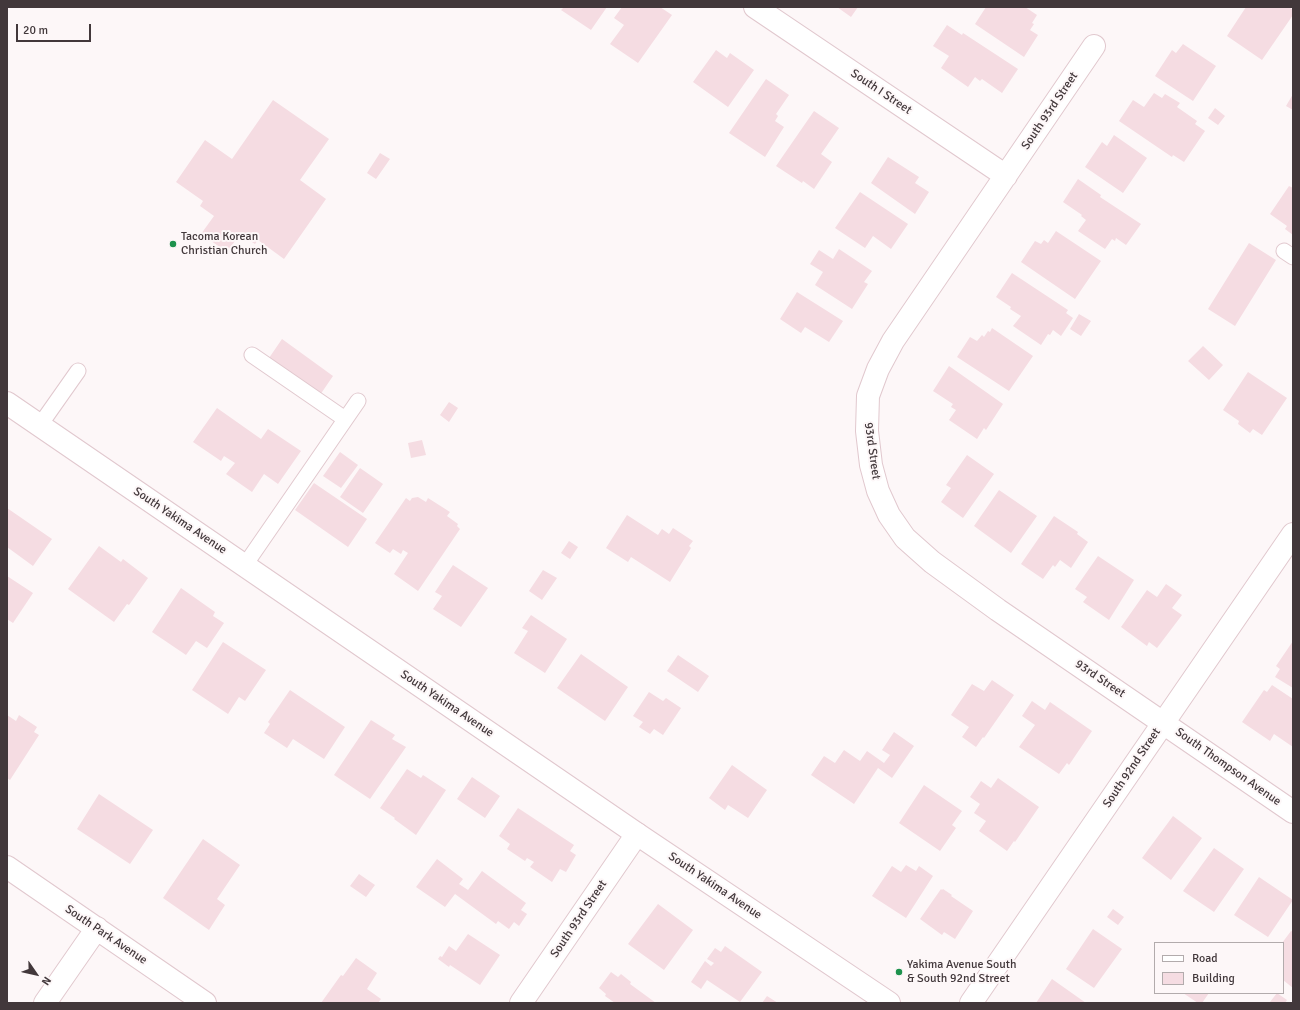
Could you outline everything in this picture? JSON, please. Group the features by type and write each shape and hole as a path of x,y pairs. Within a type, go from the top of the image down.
{"street":[{"name":"South I Street","path":"755,7 1006,176"},
{"name":"South 93rd Street","path":"1006,176 1094,46"},
{"name":"93rd Street","path":"1006,176 893,341 878,369 868,396 867,431 871,465 878,491 889,515 906,538 932,562 998,610 1163,722"},
{"name":"South Yakima Avenue","path":"7,403 637,834 889,1003"},
{"name":"South 92nd Street","path":"971,1003 1293,534"},
{"name":"South Thompson Avenue","path":"1163,722 1293,812"},
{"name":"South 93rd Street","path":"521,1003 637,834"},
{"name":"South Park Avenue","path":"7,867 98,928 205,1003"},
{"path":"45,1003 98,928"}],"lane":[{"path":"252,356 345,419"},
{"path":"40,426 78,371"},
{"path":"244,565 358,401"}],"building":[{"path":"564,7 607,7 591,30 561,10"},
{"path":"622,7 660,7 672,15 638,63 610,44 624,25 614,18"},
{"path":"837,7 858,7 851,17"},
{"path":"986,7 1025,7 1037,15 1030,30 1038,35 1024,57 975,24"},
{"path":"1246,7 1289,7 1293,10 1293,15 1262,60 1227,36"},
{"path":"947,25 962,35 963,33 1018,69 1002,93 982,79 980,81 975,77 968,87 941,68 949,56 933,46"},
{"path":"1183,44 1216,66 1193,101 1155,76 1172,50 1176,53"},
{"path":"716,50 727,58 730,53 754,70 728,107 693,82"},
{"path":"766,79 789,95 776,114 778,116 775,121 784,127 765,157 729,133"},
{"path":"1154,93 1162,98 1165,94 1180,103 1177,107 1197,121 1195,124 1205,131 1184,162 1173,155 1172,157 1119,121 1133,100 1144,107"},
{"path":"1293,94 1293,110 1286,106"},
{"path":"273,100 329,139 300,180 326,199 284,259 258,240 255,244 240,234 227,252 201,234 214,216 200,206 203,201 176,182 205,140 232,159"},
{"path":"1215,108 1225,116 1218,125 1208,118"},
{"path":"814,111 839,128 821,154 832,162 814,189 776,166"},
{"path":"1114,135 1147,158 1123,193 1085,167 1102,142 1107,146"},
{"path":"380,153 390,159 376,179 367,173"},
{"path":"888,157 919,177 915,183 929,192 915,214 871,183"},
{"path":"1078,179 1101,195 1100,197 1141,224 1126,245 1116,238 1115,241 1112,239 1105,249 1078,231 1086,220 1081,216 1082,215 1063,202"},
{"path":"1289,186 1293,188 1293,235 1285,229 1287,226 1270,214"},
{"path":"860,192 908,224 891,249 873,236 865,248 835,228"},
{"path":"1056,231 1101,261 1075,299 1021,262 1035,241 1041,244 1044,240 1048,243"},
{"path":"1249,243 1276,260 1235,326 1208,309"},
{"path":"839,249 872,271 864,282 868,284 852,309 815,285 823,272 810,264 819,250 833,259"},
{"path":"1012,273 1068,310 1066,313 1073,318 1061,336 1053,330 1050,335 1048,334 1041,345 1013,326 1021,316 996,297"},
{"path":"797,292 843,321 829,342 805,327 801,333 780,319"},
{"path":"1079,314 1091,321 1081,336 1070,329"},
{"path":"992,328 1033,356 1009,391 957,357 970,337 977,341 982,335 984,337 988,331 990,332"},
{"path":"282,339 333,376 320,395 269,358"},
{"path":"1203,346 1223,365 1209,380 1188,361"},
{"path":"949,366 1003,404 986,430 984,428 977,439 949,420 956,410 951,407 953,404 933,391"},
{"path":"1248,372 1287,398 1262,435 1253,429 1250,433 1238,424 1239,421 1223,410"},
{"path":"449,402 458,408 449,422 440,415"},
{"path":"217,408 261,439 268,429 301,451 278,484 264,474 252,492 226,474 235,463 224,456 221,461 193,442"},
{"path":"422,440 426,455 411,458 408,443"},
{"path":"340,452 358,465 341,488 323,476"},
{"path":"967,455 994,474 963,518 941,502 951,488 946,485"},
{"path":"360,468 383,484 363,513 340,497"},
{"path":"314,483 367,519 348,547 295,510"},
{"path":"999,490 1037,516 1011,553 974,526"},
{"path":"418,497 426,502 428,498 450,512 447,516 458,524 457,526 460,529 418,591 394,574 408,553 403,550 401,554 393,549 390,553 375,543 406,498 410,501 412,498"},
{"path":"7,508 52,539 33,566 7,547"},
{"path":"627,515 658,535 662,529 669,534 673,528 693,541 689,546 691,548 670,582 631,557 628,562 606,548"},
{"path":"1054,516 1078,532 1077,534 1088,542 1071,568 1060,560 1055,567 1053,565 1043,579 1021,564"},
{"path":"569,541 578,547 570,559 561,553"},
{"path":"99,546 121,562 123,559 148,578 129,605 127,604 114,622 68,589"},
{"path":"1098,556 1134,580 1109,620 1083,602 1087,597 1075,589"},
{"path":"453,565 488,588 461,627 433,609 442,596 435,592"},
{"path":"543,570 557,578 542,600 529,591"},
{"path":"7,576 33,593 13,623 7,619"},
{"path":"1166,584 1182,595 1172,608 1182,615 1157,648 1149,642 1147,646 1121,627 1147,590 1157,597"},
{"path":"181,588 215,612 213,616 224,623 207,648 196,641 186,655 152,632"},
{"path":"531,615 567,639 545,673 514,653 528,631 522,628"},
{"path":"1293,641 1293,688 1275,677 1280,669 1276,666"},
{"path":"223,642 266,670 245,701 239,697 228,714 192,690"},
{"path":"581,654 628,687 605,721 557,688"},
{"path":"678,655 709,676 698,692 667,671"},
{"path":"992,680 1014,695 976,747 962,737 969,727 951,715 972,684 984,691"},
{"path":"1272,685 1293,699 1293,747 1274,734 1270,741 1242,722 1264,690 1267,692"},
{"path":"290,690 345,727 324,759 293,739 287,748 264,733 270,724 268,722"},
{"path":"649,692 663,701 666,698 681,708 663,735 654,729 650,734 639,727 643,722 633,716"},
{"path":"1032,701 1045,710 1050,702 1092,731 1069,765 1067,763 1059,774 1019,747 1035,725 1022,716"},
{"path":"7,715 16,721 19,715 37,727 34,732 39,735 10,780 7,778"},
{"path":"371,720 395,735 392,739 406,747 370,799 334,775"},
{"path":"894,732 914,746 892,778 878,768 854,804 811,775 824,756 835,763 844,750 860,761 867,751 884,763 890,755 882,750"},
{"path":"732,765 767,790 748,818 728,805 725,810 709,798"},
{"path":"407,769 421,778 423,775 446,790 416,835 380,808"},
{"path":"472,777 500,796 485,818 457,799"},
{"path":"998,778 1039,807 1007,851 979,831 986,821 974,813 980,804 970,797 981,781 991,788"},
{"path":"924,785 962,811 952,825 956,828 940,851 899,823"},
{"path":"99,794 153,830 130,864 77,829"},
{"path":"518,808 574,845 570,851 576,855 566,872 560,869 552,882 530,867 534,862 527,858 525,861 507,849 510,844 499,836"},
{"path":"1173,816 1202,838 1171,880 1142,858"},
{"path":"203,839 240,865 217,899 225,905 209,930 163,898"},
{"path":"1214,848 1244,869 1214,912 1183,891"},
{"path":"437,859 463,879 459,884 468,890 482,871 526,903 521,910 527,914 519,926 514,922 509,929 498,921 496,924 455,894 445,907 416,887"},
{"path":"906,865 916,871 919,866 933,876 906,918 872,896 892,866 901,872"},
{"path":"359,874 375,885 366,897 350,886"},
{"path":"1259,877 1293,900 1268,937 1234,915"},
{"path":"941,889 952,895 951,896 973,911 955,939 944,932 942,935 920,919"},
{"path":"658,904 693,930 664,970 628,944"},
{"path":"1113,909 1124,917 1118,925 1107,917"},
{"path":"1093,929 1122,949 1094,988 1066,969"},
{"path":"1291,931 1293,932 1293,988 1284,981 1284,942 1283,942"},
{"path":"468,934 500,955 480,985 450,965 449,967 438,959 440,956 442,957 449,946 456,951"},
{"path":"725,946 762,972 740,1002 707,980 701,989 691,982 705,961 711,966 714,963 707,959 715,948 721,952"},
{"path":"356,958 377,973 367,989 381,999 378,1003 321,1003 341,975 343,976"},
{"path":"611,972 618,977 621,974 631,982 630,984 656,1003 615,1003 605,996 606,994 599,988"},
{"path":"1052,979 1086,1003 1036,1003"},
{"path":"1184,994 1208,994 1202,1003 1198,1003"},
{"path":"1276,994 1287,1000 1285,1003 1270,1002"},
{"path":"767,996 778,1003 762,1003"}],"place":[{"name":"Tacoma Korean Christian Church","path":"173,244"},
{"name":"Yakima Avenue South & South 92nd Street","path":"899,972"}]}
